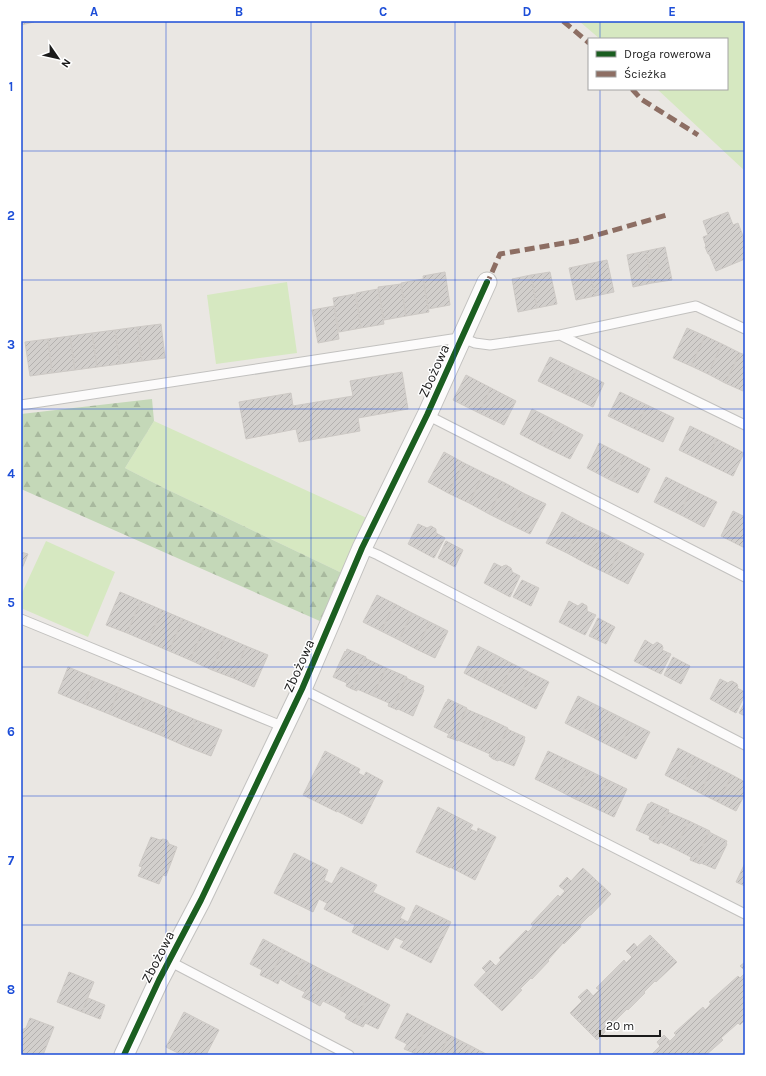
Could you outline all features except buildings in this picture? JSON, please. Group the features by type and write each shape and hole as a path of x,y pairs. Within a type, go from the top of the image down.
{"street":[{"name":"Zbożowa","path":"124,1055 159,980 176,965 201,900 302,689 362,548 427,415 487,282"}],"lane":[{"path":"21,404 462,338 475,343 490,345 560,335 696,306 745,329"},
{"path":"560,335 745,425"},
{"path":"427,415 745,578"},
{"path":"362,548 745,745"},
{"path":"21,619 284,727"},
{"path":"302,689 745,914"},
{"path":"176,965 349,1055"}],"green space":[{"path":"579,21 745,21 745,171 658,90 728,90 728,38 599,38"},
{"path":"287,282 297,353 216,364 207,295"},
{"path":"152,399 154,421 125,468 344,574 322,622 21,489 21,414"},
{"path":"154,421 369,519 344,574 125,468"},
{"path":"46,541 115,572 88,637 21,608 21,595"}],"marked path":[{"path":"563,21 588,42"},
{"path":"633,90 641,99 698,135"},
{"path":"486,286 500,254 576,241 667,215"}],"cycle path":[{"path":"124,1055 159,980 201,900 302,689 362,548 427,415 487,282"}]}
